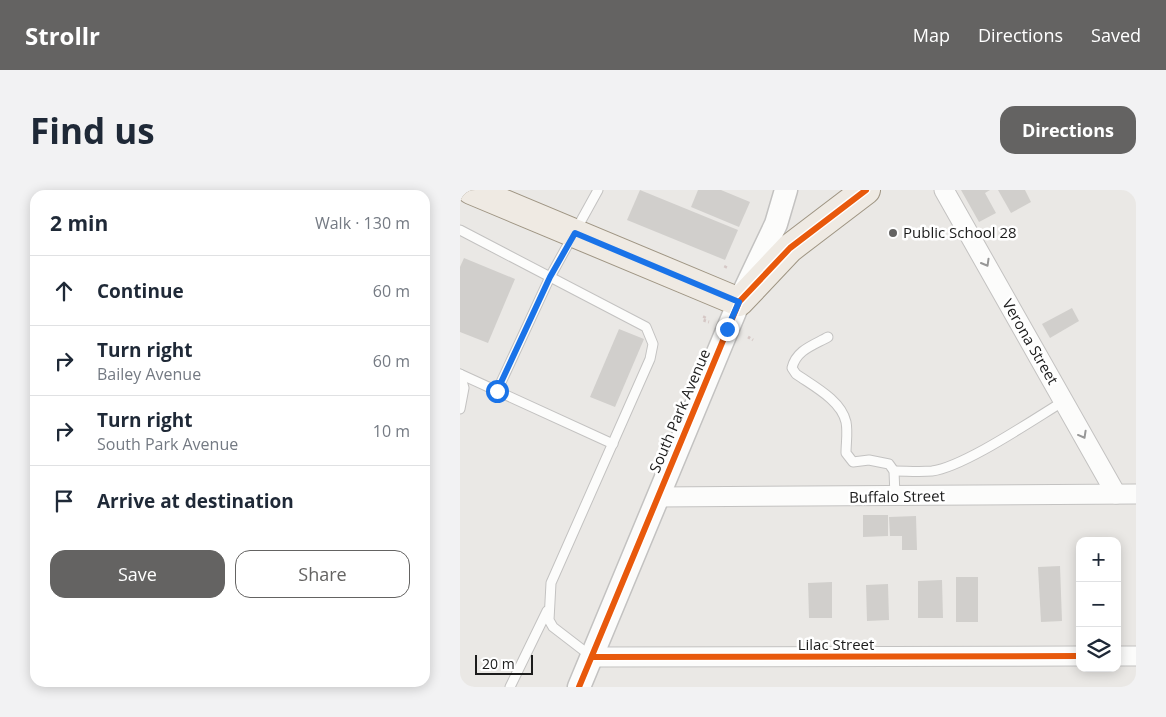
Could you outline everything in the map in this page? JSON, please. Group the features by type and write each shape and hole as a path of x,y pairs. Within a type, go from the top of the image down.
{"main road":[{"path":"472,190 739,302"},
{"name":"South Park Avenue","path":"739,302 790,248 866,190"}],"street":[{"path":"739,302 776,224 786,190"},
{"name":"Verona Street","path":"944,190 1116,494"},
{"name":"South Park Avenue","path":"579,687 739,302"},
{"name":"Buffalo Street","path":"657,498 1136,494"},
{"name":"Lilac Street","path":"592,658 1076,656"},
{"path":"1121,656 1136,656"}],"lane":[{"path":"497,391 550,277 598,190"},
{"path":"460,230 646,327 653,344 650,359 551,583 549,620 553,627 592,658"},
{"path":"828,338 803,351 794,360 792,368 796,374 836,404 844,415 846,424 846,453 853,462 869,460 890,464 894,471 895,496"},
{"path":"460,374 613,444"},
{"path":"460,374 464,388 460,410"},
{"path":"894,471 933,471 946,467 974,454 1064,402"},
{"path":"510,687 549,608"}],"path":[{"path":"725,268 727,264"},
{"path":"705,316 703,320 709,322"},
{"path":"748,338 753,340"}],"building":[{"path":"640,190 738,230 725,260 627,220"},
{"path":"698,190 721,190 750,202 739,227 691,207"},
{"path":"961,190 990,190 985,193 996,213 979,222"},
{"path":"998,190 1025,190 1031,202 1011,213"},
{"path":"464,258 515,279 488,343 460,332 460,267"},
{"path":"1072,308 1079,321 1050,338 1042,324"},
{"path":"619,329 644,339 615,407 590,397"},
{"path":"863,515 888,515 888,536 863,537"},
{"path":"916,516 917,550 902,550 902,536 890,536 889,517"},
{"path":"1060,566 1062,621 1041,622 1038,567"},
{"path":"956,577 978,577 978,622 956,622"},
{"path":"942,580 943,618 918,618 918,581"},
{"path":"832,582 832,618 809,618 808,583"},
{"path":"888,584 889,620 867,621 866,585"}],"cycle path":[{"path":"579,687 739,302 790,248 866,190"},
{"path":"592,657 1076,656"}],"place":[{"name":"Public School 28","path":"893,233"}],"route":[{"path":"497,391 550,277 575,233 739,302 727,329"}]}
